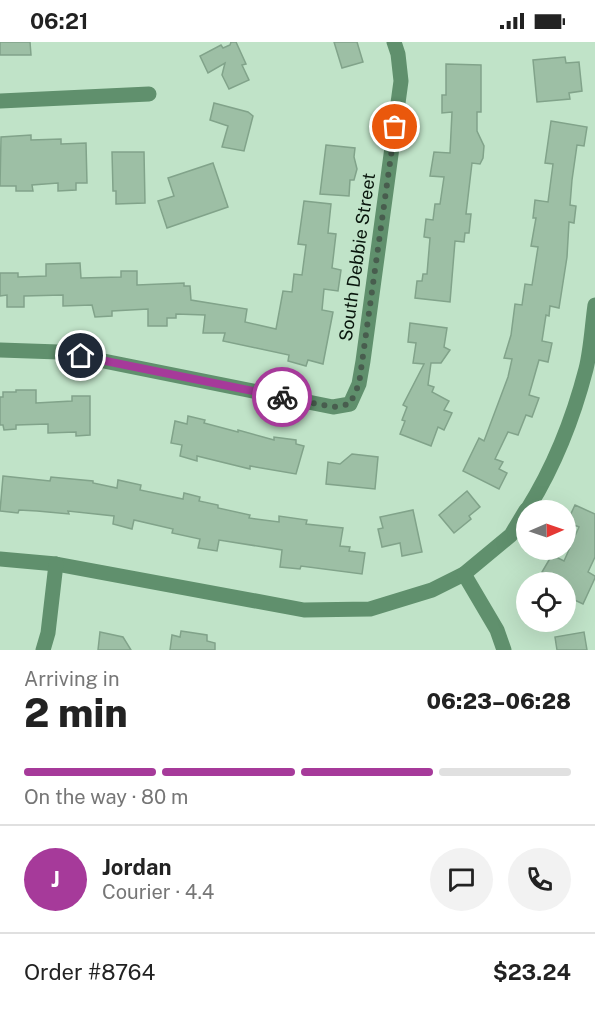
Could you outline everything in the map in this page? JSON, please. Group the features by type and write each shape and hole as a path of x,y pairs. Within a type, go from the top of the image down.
{"street":[{"name":"South Debbie Street","path":"0,350 59,352 333,407 350,404 359,384 363,361 401,81 398,54 394,42"},
{"path":"0,100 149,94"},
{"path":"533,500 545,481 571,422 586,368 595,305"},
{"path":"0,559 56,564 304,610 370,609 432,590 464,574 511,535 516,527"},
{"path":"43,650 48,633 56,564"},
{"path":"464,574 497,630 504,650"}],"building":[{"path":"0,42 30,42 31,55 0,55"},
{"path":"231,42 236,42 246,64 242,65 249,80 229,89 222,75 225,63 208,73 200,56 221,45 223,48 230,45"},
{"path":"334,42 357,42 363,62 342,68"},
{"path":"565,57 566,63 579,62 582,91 569,93 570,99 537,102 533,60"},
{"path":"446,64 481,65 481,112 477,112 477,131 484,146 480,164 472,163 466,214 471,214 469,233 465,233 464,242 455,241 450,302 415,298 417,281 422,281 423,274 427,274 430,238 424,237 426,219 433,220 435,204 440,204 444,177 430,176 434,152 450,153 452,112 442,113 442,95 446,95"},
{"path":"214,103 248,112 253,116 244,151 222,147 228,126 210,120"},
{"path":"551,121 587,127 584,146 577,145 572,180 570,205 576,206 574,223 569,222 567,257 559,308 550,306 549,316 546,315 542,341 552,343 548,362 539,360 529,395 539,398 532,417 526,415 518,435 508,432 495,459 503,462 499,469 507,473 499,489 463,471 479,438 484,441 508,377 512,359 504,358 511,335 515,304 522,305 525,284 532,285 538,247 531,246 536,218 533,218 535,200 548,202 553,164 545,163"},
{"path":"31,135 31,140 61,139 61,144 86,143 87,183 76,183 76,190 58,191 58,183 32,185 33,191 16,191 16,186 0,186 1,137"},
{"path":"326,145 355,148 354,157 357,169 354,180 350,180 349,196 320,194"},
{"path":"112,152 144,152 145,203 116,204 116,191 113,191"},
{"path":"213,163 228,207 167,228 158,201 174,196 168,178"},
{"path":"304,201 331,204 328,233 336,234 332,268 341,270 338,291 324,289 322,310 333,312 323,364 308,360 306,366 288,361 289,355 223,341 225,333 203,333 205,315 176,314 176,318 167,318 167,326 148,326 148,309 112,311 112,316 95,317 92,305 63,306 63,295 24,296 24,307 7,307 7,295 0,296 0,273 18,273 18,277 46,276 46,264 80,263 81,278 121,277 121,271 137,271 137,285 184,283 184,286 190,286 191,300 247,309 245,322 276,329 283,291 292,292 294,274 302,275 306,245 298,244"},
{"path":"410,323 447,328 444,347 450,350 441,363 431,363 428,385 434,387 432,392 449,401 444,410 452,413 444,430 438,427 431,446 400,434 407,407 403,405 424,364 413,363 416,343 408,342"},
{"path":"16,390 36,390 36,403 72,401 72,396 90,396 90,435 76,436 76,432 48,433 48,424 16,425 16,429 4,430 3,425 0,425 0,397 3,397 3,392 16,392"},
{"path":"188,416 205,420 204,423 274,440 274,437 296,440 296,444 304,446 296,474 250,466 250,469 197,456 197,461 180,456 182,445 171,443 175,421 187,424"},
{"path":"352,454 378,457 375,489 326,484 328,462 340,464"},
{"path":"3,476 50,481 51,477 93,481 93,483 117,488 118,480 141,485 140,490 183,499 184,493 200,497 199,501 250,515 249,518 279,522 279,516 307,520 306,524 343,528 340,546 350,547 349,551 365,553 362,574 301,566 300,569 280,567 282,550 219,540 217,551 198,548 200,539 172,533 173,529 134,520 132,529 113,524 114,516 68,511 69,514 19,510 18,513 0,511"},
{"path":"467,491 480,507 469,516 471,519 454,533 439,515"},
{"path":"576,505 595,514 595,557 588,572 595,578 583,604 576,601 576,572 542,572 549,560 576,560 576,534 579,527 576,526"},
{"path":"413,510 422,552 402,556 400,543 382,547 378,529 383,528 380,517"},
{"path":"181,631 207,635 207,641 215,643 215,650 170,650 172,635 180,637"},
{"path":"100,632 123,637 131,650 98,650"},
{"path":"584,632 587,650 557,650 555,637"}],"way so far":[{"path":"282,397 333,407 350,404 359,384 395,127"}],"route":[{"path":"81,356 282,397"}]}
